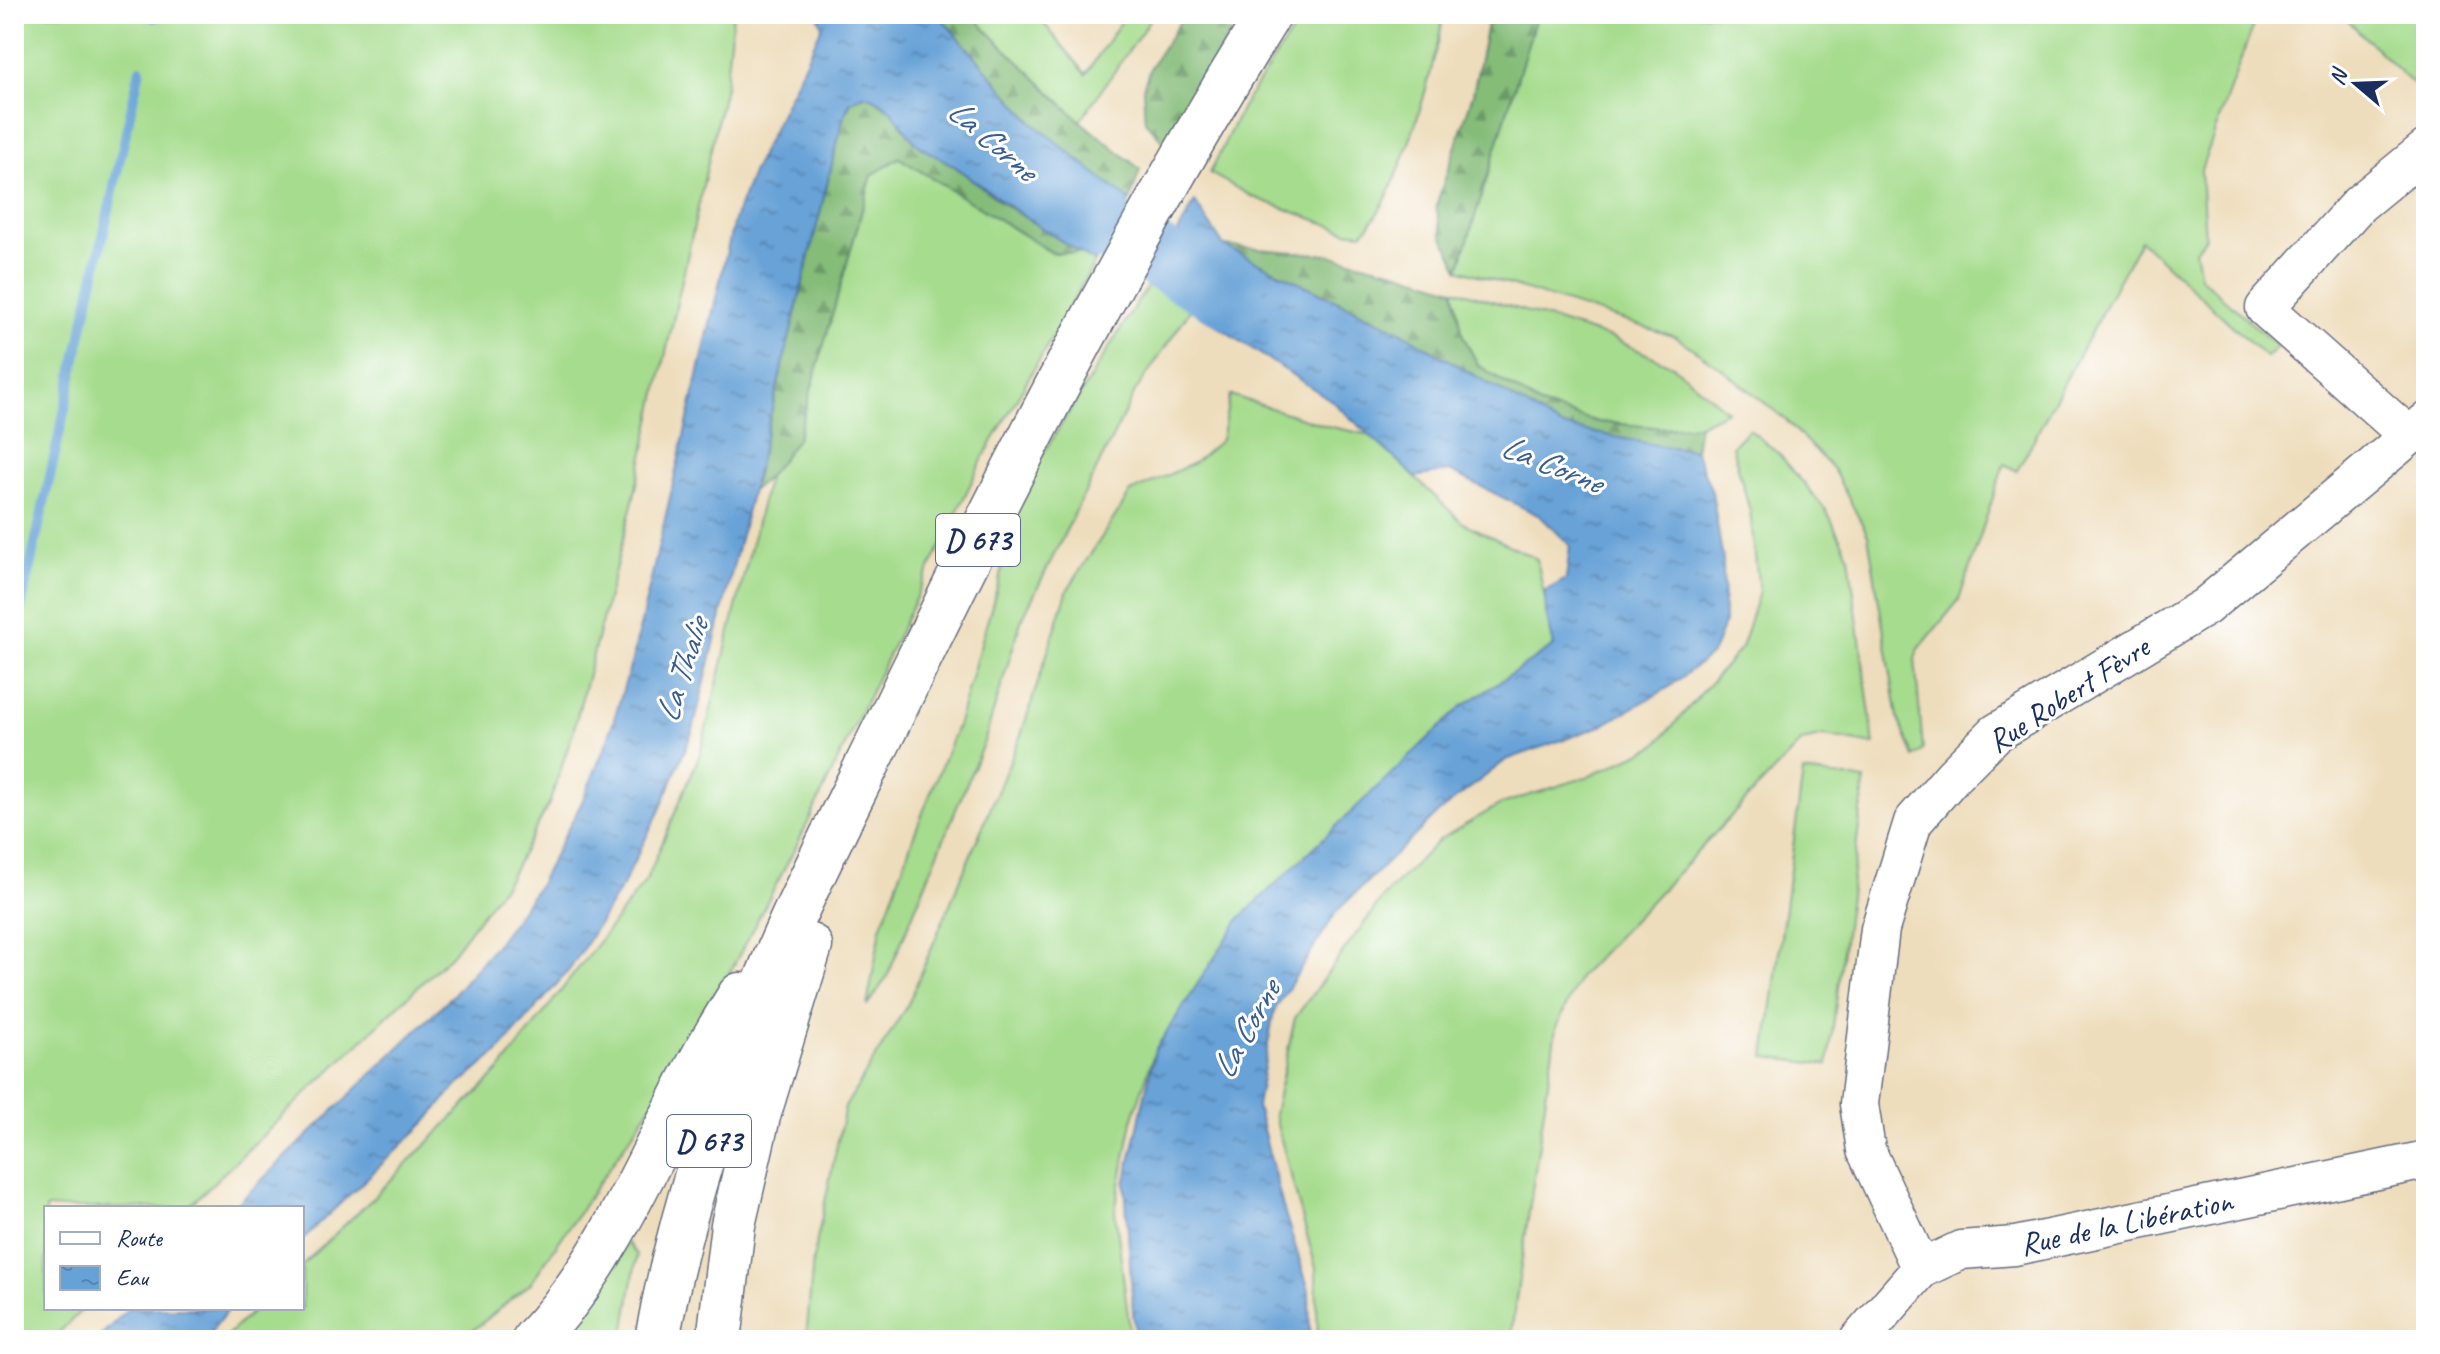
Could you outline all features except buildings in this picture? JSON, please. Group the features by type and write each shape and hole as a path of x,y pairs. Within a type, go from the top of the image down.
{"main road":[{"name":"D 673","path":"657,1340 675,1250 695,1183 780,948 946,604 1084,334 1197,130 1269,14"},
{"path":"719,1340 733,1225 758,1116 798,981 876,749"},
{"path":"534,1340 561,1312 599,1258 719,1029 747,983 780,948"}],"street":[{"name":"Rue Robert Fèvre","path":"1921,1269 1866,1150 1859,1104 1880,929 1913,822 1996,733 2205,607 2417,429 2265,308 2359,204 2426,149"},
{"name":"Rue de la Libération","path":"1859,1340 1921,1269 1961,1250 2015,1246 2426,1160"}],"green space":[{"path":"14,14 733,14 725,86 634,497 573,732 549,804 509,878 451,955 189,1206 44,1206 44,1310 82,1310 51,1340 14,1340"},
{"path":"938,14 974,14 982,26 1080,121 1140,169 1130,201 1034,124"},
{"path":"974,14 1036,14 1086,74 1126,14 1154,14 1080,121 982,26"},
{"path":"1185,14 1242,14 1164,142 1145,121 1143,88 1151,66"},
{"path":"1304,14 1444,14 1414,130 1389,191 1376,216 1362,233 1346,231 1253,197 1210,173 1242,107"},
{"path":"1489,14 1537,14 1459,269 1442,235 1436,206 1473,94"},
{"path":"1537,14 2257,14 2201,170 2205,237 2195,250 2200,277 2277,346 2266,357 2140,240 2017,471 2004,464 1959,600 1918,650 1915,659 1923,750 1914,757 1898,718 1868,535 1833,469 1785,419 1676,337 1459,269"},
{"path":"2341,14 2426,14 2426,97"},
{"path":"869,95 896,114 921,147 954,166 1002,203 1080,253 1053,253 899,158 872,175 797,439 768,477 752,491 843,119 852,100"},
{"path":"899,157 1052,253 1080,253 1095,262 983,458 800,839 688,1052 530,1284 461,1340 222,1340 254,1310 304,1310 304,1263 500,1070 647,879 700,754 768,477 797,439 872,175"},
{"path":"1224,246 1329,255 1454,289 1463,336 1478,365 1540,405 1598,422 1665,428 1699,425 1695,450 1560,426 1398,330"},
{"path":"1150,282 1191,309 1135,392 1021,621 985,739 887,977 867,1006 881,928 957,726 999,581 1020,491"},
{"path":"1454,289 1614,339 1673,366 1727,411 1699,425 1665,428 1598,422 1540,405 1478,365 1463,336"},
{"path":"1230,395 1327,426 1370,435 1463,523 1537,559 1554,646 1461,707 1155,1050 1132,1121 1115,1211 1131,1340 806,1340 813,1259 845,1107 908,1004 1021,735 1068,589 1131,492 1194,463 1221,440"},
{"path":"1749,429 1779,454 1826,510 1849,556 1874,745 1825,736 1802,741 1580,976 1556,1028 1510,1340 1318,1340 1316,1268 1274,1114 1295,1018 1384,896 1439,840 1501,804 1590,776 1655,746 1741,648 1759,592 1750,511 1732,446"},
{"path":"1803,772 1865,780 1828,1065 1765,1057"},
{"path":"627,1243 637,1255 623,1340 559,1340"}],"water":[{"name":"La Thalie","path":"818,14 938,14 1034,124 1130,201 1116,220 1095,262 921,147 881,102 863,95 850,102 843,119 693,730 660,810 621,888 570,969 498,1052 453,1090 426,1122 304,1238 304,1206 235,1206 453,995 498,942 538,886 582,802 607,742 633,657 734,220 753,171 822,27"},
{"path":"1195,202 1224,246 1398,330 1560,426 1695,450 1712,492 1723,561 1724,624 1713,653 1668,688 1601,726 1506,760 1438,813 1337,911 1274,1011 1257,1106 1283,1207 1309,1290 1310,1340 1137,1340 1125,1184 1155,1050 1240,918 1461,707 1554,646 1546,614 1545,591 1566,579 1570,545 1540,516 1450,471 1415,477 1332,401 1150,282"},
{"path":"127,1310 228,1310 205,1340 96,1340"}],"waterway":[{"path":"154,18 155,14"},
{"path":"14,639 140,69"},
{"name":"La Corne","path":"1040,180 1085,216 1235,301"}]}
